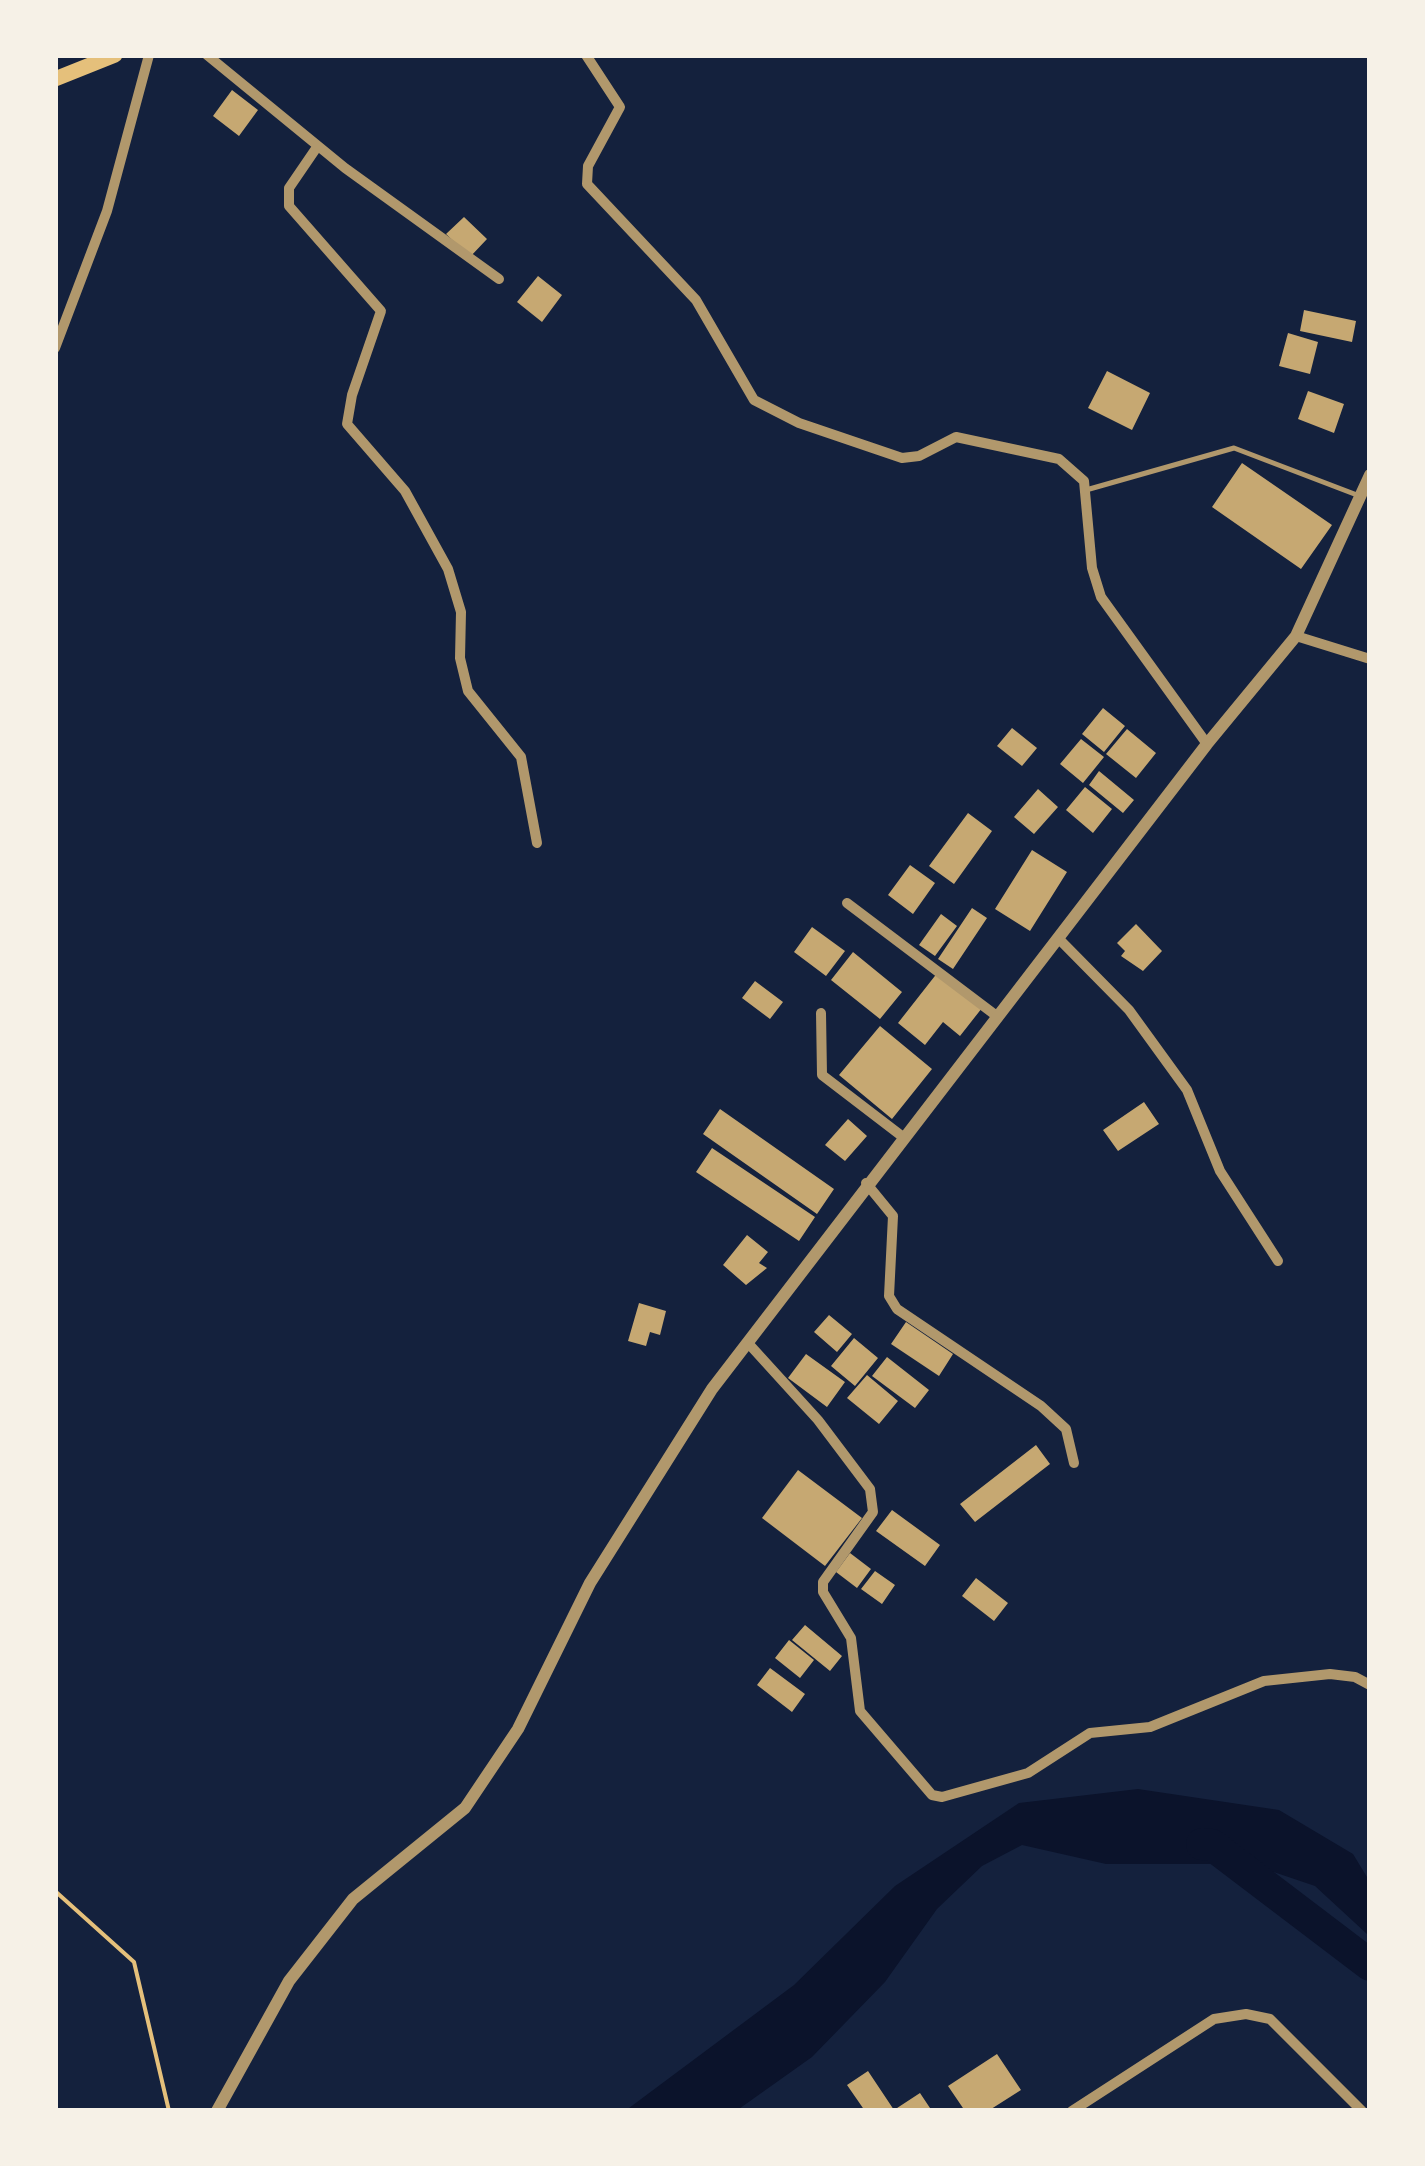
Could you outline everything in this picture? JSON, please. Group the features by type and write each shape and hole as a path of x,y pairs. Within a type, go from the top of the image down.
{"main road":[{"path":"55,79 114,55"}],"street":[{"path":"55,348 106,211 149,55"},
{"path":"207,55 317,147 499,279"},
{"path":"586,55 620,107 588,166 587,184 696,300 754,400 799,424 902,458 920,456 956,437 1060,459 1084,481 1092,568 1101,598 1207,744"},
{"path":"317,147 289,188 290,206 381,311 352,396 347,424 405,490 448,570 461,612 460,658 468,691 521,757 537,843"},
{"path":"217,2111 289,1981 353,1899 466,1808 518,1729 590,1583 712,1389 866,1183 1207,744 1296,636 1370,474"},
{"path":"1296,636 1370,658"},
{"path":"847,903 998,1017"},
{"path":"1059,939 1129,1010 1187,1090 1220,1172 1278,1261"},
{"path":"822,1013 822,1075 903,1137"},
{"path":"866,1183 893,1216 889,1296 897,1309 1041,1406 1066,1429 1074,1463"},
{"path":"748,1342 818,1420 870,1490 873,1512 823,1582 823,1592 851,1638 860,1712 932,1795 942,1797 1028,1773 1090,1733 1150,1727 1264,1681 1330,1674 1355,1677 1370,1686"},
{"path":"1072,2111 1214,2019 1246,2014 1270,2019 1362,2111"}],"lane":[{"path":"1086,490 1234,448 1360,496"}],"path":[{"path":"55,1892 134,1962 168,2111"}],"water":[{"path":"1138,1789 1279,1810 1353,1854 1370,1882 1370,1953 1367,1934 1315,1886 1250,1864 1106,1864 1022,1845 982,1866 937,1909 885,1982 812,2057 736,2111 625,2111 794,1985 895,1886 1019,1803"}],"building":[{"path":"232,90 258,110 239,136 213,116"},
{"path":"464,217 487,239 470,257 446,234"},
{"path":"538,276 562,295 542,322 517,302"},
{"path":"1304,310 1356,321 1352,342 1300,331"},
{"path":"1288,333 1318,342 1310,374 1279,366"},
{"path":"1107,371 1150,393 1132,430 1088,408"},
{"path":"1308,391 1344,404 1334,433 1298,419"},
{"path":"1242,463 1332,525 1301,569 1212,507"},
{"path":"1103,708 1125,726 1104,752 1082,734"},
{"path":"1012,728 1037,748 1022,766 997,746"},
{"path":"1127,729 1156,753 1136,778 1106,754"},
{"path":"1081,739 1104,757 1083,783 1060,764"},
{"path":"1099,771 1134,800 1123,813 1089,785"},
{"path":"1085,787 1112,809 1093,833 1066,810"},
{"path":"1038,789 1058,807 1034,834 1014,817"},
{"path":"968,813 992,831 954,884 929,866"},
{"path":"1032,850 1067,872 1030,931 995,909"},
{"path":"910,865 935,883 913,914 888,895"},
{"path":"972,908 987,918 953,969 938,959"},
{"path":"941,914 957,926 935,956 919,945"},
{"path":"1136,924 1162,951 1143,971 1121,956 1125,951 1117,943"},
{"path":"812,927 845,951 826,976 794,952"},
{"path":"853,952 902,992 880,1019 831,980"},
{"path":"938,972 982,1008 960,1036 943,1022 925,1045 898,1023"},
{"path":"755,981 783,1002 770,1019 742,998"},
{"path":"880,1026 932,1069 892,1119 839,1075"},
{"path":"1144,1102 1159,1124 1118,1151 1103,1130"},
{"path":"720,1109 834,1189 817,1214 703,1134"},
{"path":"848,1119 867,1136 845,1161 825,1145"},
{"path":"712,1148 815,1217 799,1241 696,1172"},
{"path":"747,1235 768,1252 759,1263 767,1268 746,1285 723,1265"},
{"path":"639,1303 666,1311 660,1335 650,1332 646,1346 628,1341"},
{"path":"829,1315 852,1334 837,1352 814,1332"},
{"path":"906,1322 953,1354 939,1376 891,1344"},
{"path":"854,1338 878,1358 855,1386 831,1366"},
{"path":"806,1354 845,1382 827,1407 788,1378"},
{"path":"887,1357 929,1390 915,1408 872,1376"},
{"path":"867,1375 898,1401 879,1424 847,1398"},
{"path":"1036,1445 1050,1464 975,1522 960,1504"},
{"path":"798,1470 862,1518 825,1566 762,1518"},
{"path":"892,1510 940,1545 925,1566 876,1531"},
{"path":"850,1553 871,1569 857,1588 836,1572"},
{"path":"875,1571 895,1585 882,1604 861,1589"},
{"path":"976,1578 1008,1603 994,1621 962,1596"},
{"path":"805,1625 842,1656 830,1671 792,1640"},
{"path":"789,1640 814,1660 800,1678 775,1658"},
{"path":"770,1668 805,1694 792,1712 757,1685"},
{"path":"997,2054 1021,2090 988,2111 965,2111 948,2086"},
{"path":"868,2071 894,2110 920,2093 932,2111 865,2111 847,2085"}],"waterway":[{"path":"1202,1844 1212,1845 1370,1965"}]}
